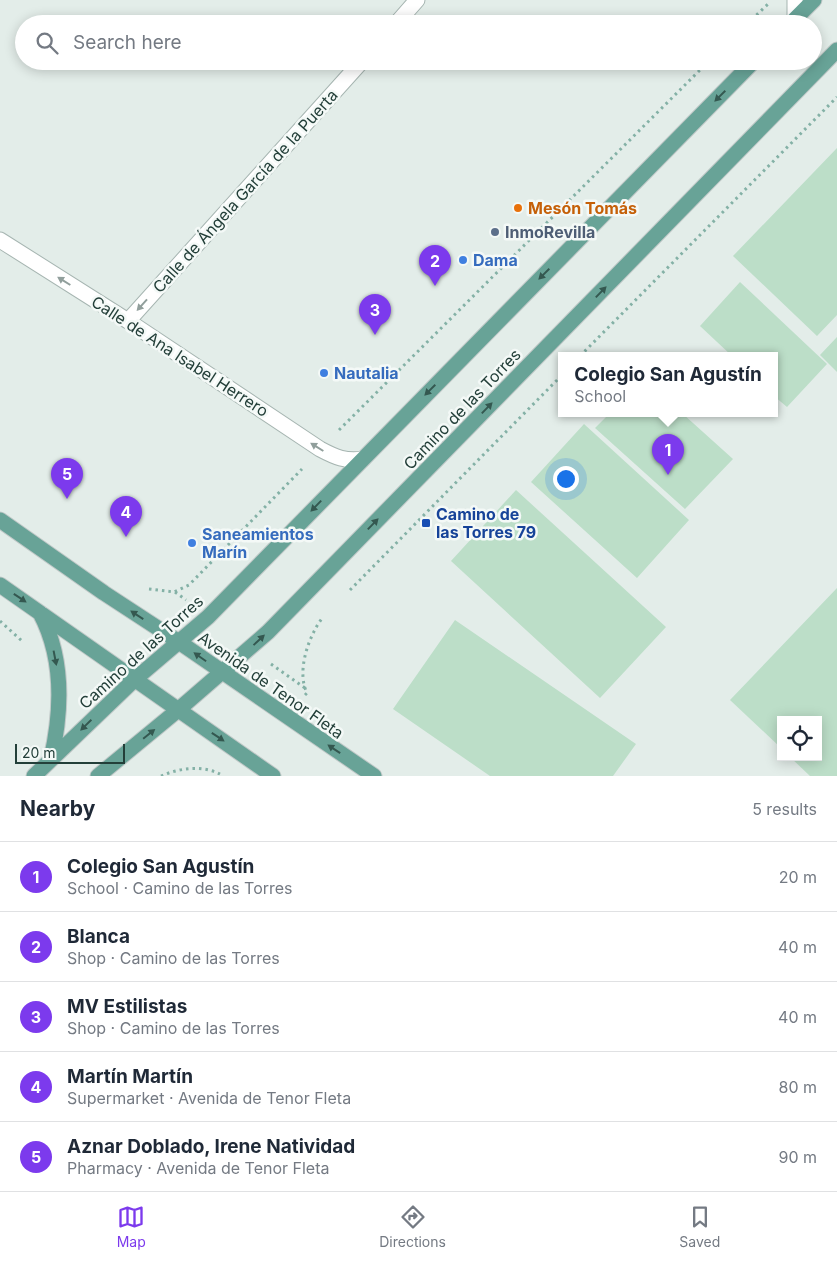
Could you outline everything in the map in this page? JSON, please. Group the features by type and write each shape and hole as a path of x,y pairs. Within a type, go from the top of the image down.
{"main road":[{"path":"799,15 814,0"},
{"name":"Camino de las Torres","path":"822,65 837,50"},
{"name":"Camino de las Torres","path":"34,776 134,680 208,617 745,70"},
{"name":"Camino de las Torres","path":"98,776 268,632 817,70"},
{"name":"Avenida de Tenor Fleta","path":"0,520 104,594 178,642 374,776"},
{"path":"0,585 273,776"},
{"path":"39,612 48,632 58,672 58,716 51,760"}],"street":[{"path":"404,15 417,0"},
{"path":"793,15 794,0"},
{"name":"Calle de Ángela García de la Puerta","path":"128,321 354,70"},
{"name":"Calle de Ana Isabel Herrero","path":"0,240 128,321 320,449 342,460 362,459"}],"path":[{"path":"756,15 772,0"},
{"path":"174,592 190,585 197,579 320,449 700,70"},
{"path":"584,352 837,97"},
{"path":"350,590 558,379"},
{"path":"303,698 307,693 304,669 309,642 325,615"},
{"path":"0,621 26,647"},
{"path":"161,776 172,771 186,769 216,772 223,776"}],"green space":[{"path":"837,148 837,315 817,336 733,256"},
{"path":"740,282 827,364 787,407 778,399 778,352 728,352 700,326"},
{"path":"837,337 837,372 820,355"},
{"path":"606,417 686,417 733,459 685,509 595,428"},
{"path":"584,424 689,520 637,578 531,482"},
{"path":"516,490 666,627 600,698 451,561"},
{"path":"837,588 837,776 810,776 794,761 822,761 822,716 777,716 777,744 730,700"},
{"path":"455,620 636,744 613,776 490,776 393,709"}],"place":[{"name":"Mesón Tomás","path":"518,208"},
{"name":"InmoRevilla","path":"495,232"},
{"name":"Dama","path":"463,260"},
{"name":"Blanca","path":"435,286"},
{"name":"MV Estilistas","path":"375,335"},
{"name":"Nautalia","path":"324,373"},
{"name":"Colegio San Agustín","path":"668,475"},
{"name":"Aznar Doblado, Irene Natividad","path":"67,499"},
{"name":"Camino de las Torres 79","path":"426,523"},
{"name":"Martín Martín","path":"126,537"},
{"name":"Saneamientos Marín","path":"192,543"}]}
